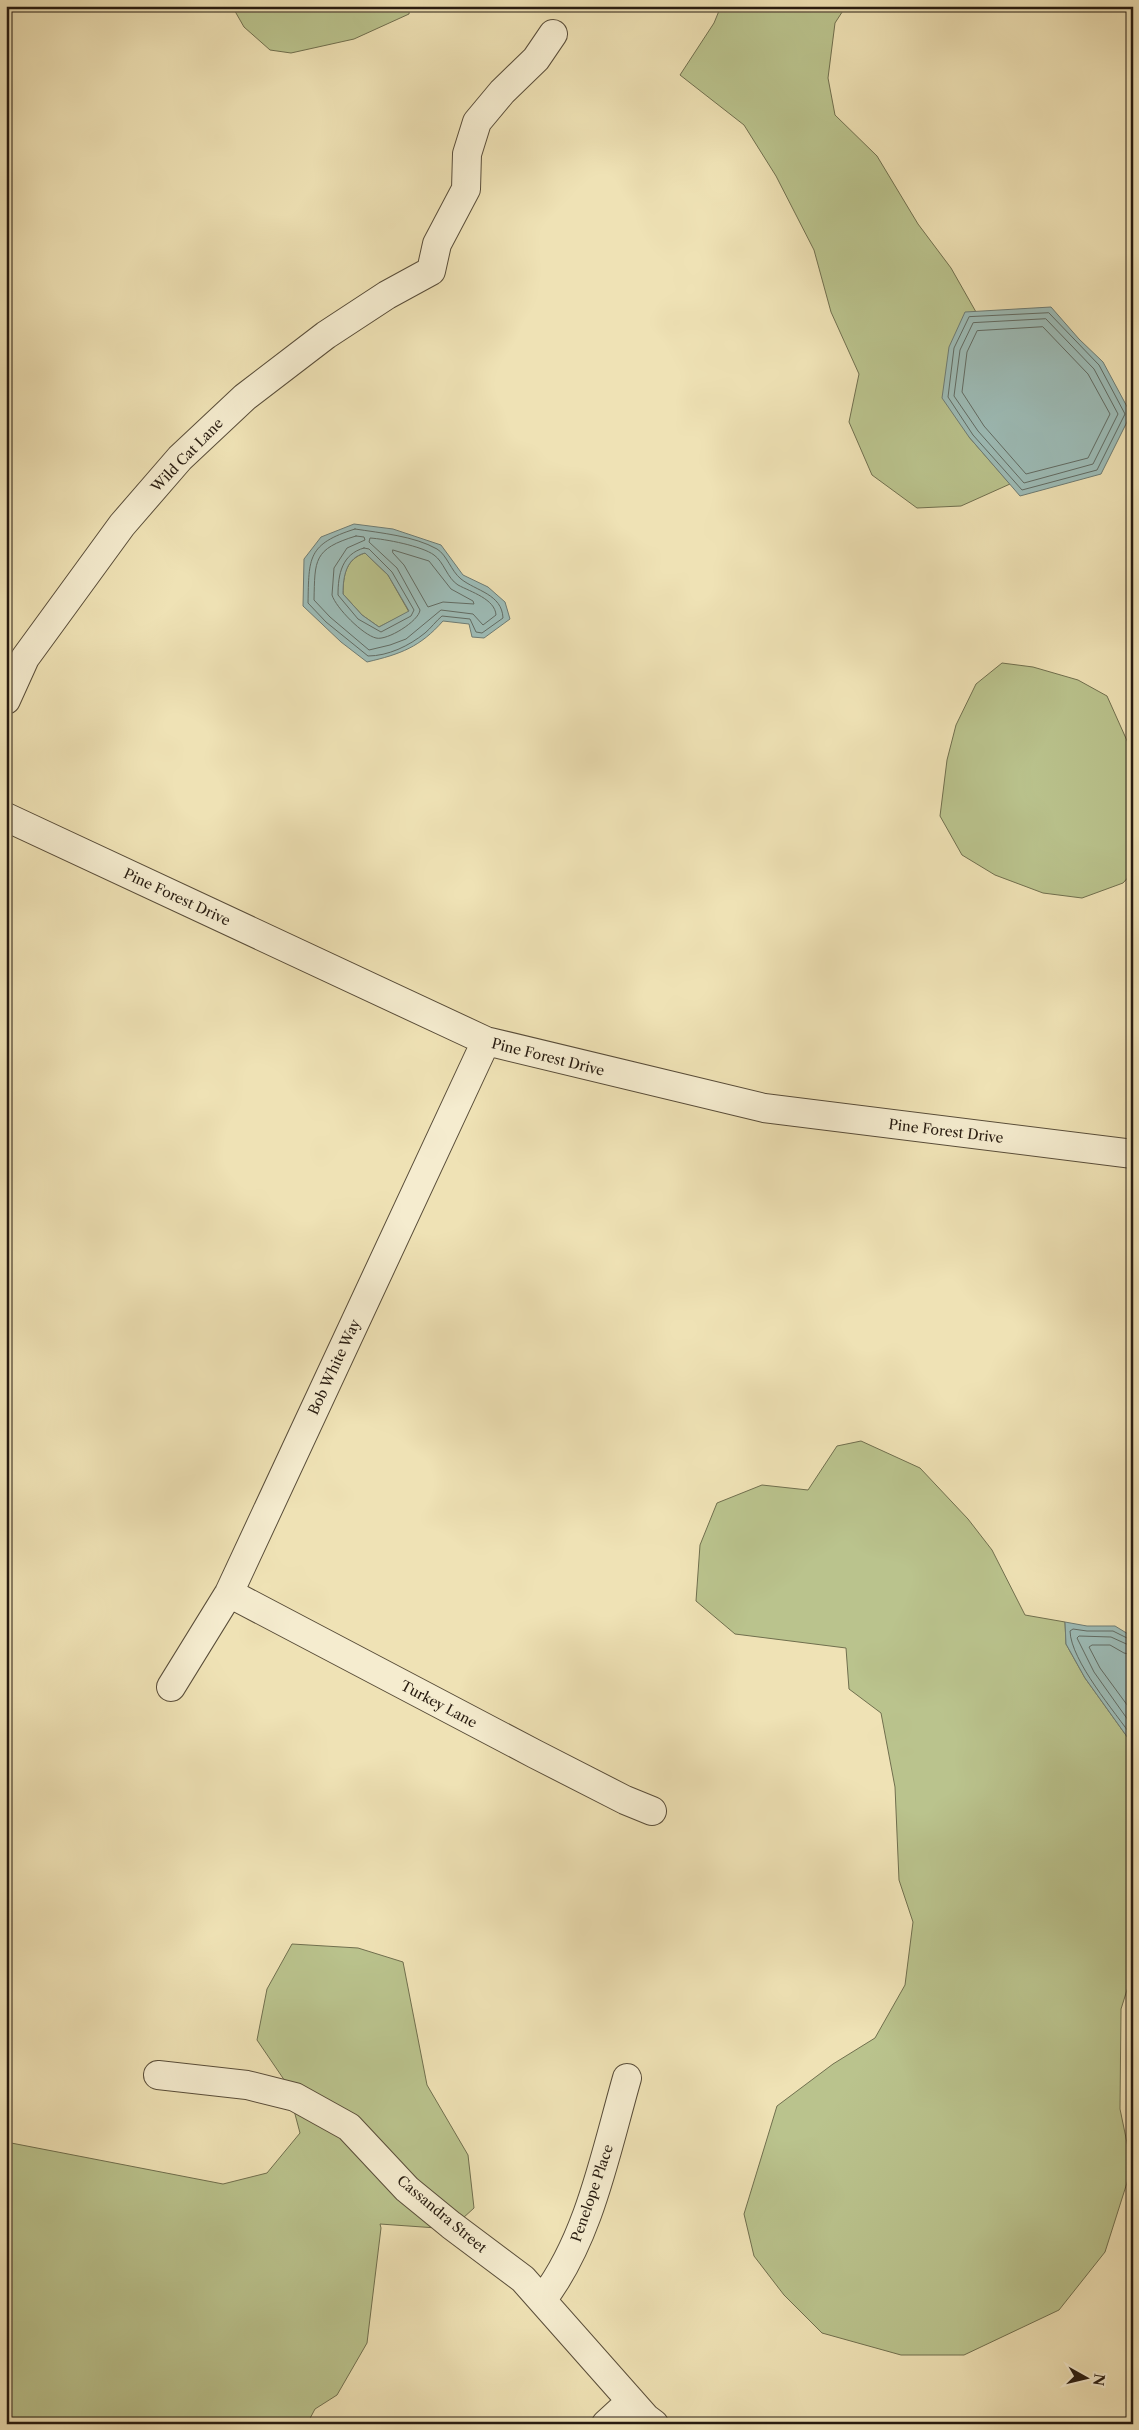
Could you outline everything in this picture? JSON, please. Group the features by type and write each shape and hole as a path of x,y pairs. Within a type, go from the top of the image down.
{"street":[{"name":"Wild Cat Lane","path":"6,700 25,658 122,525 180,458 245,397 338,326 386,295 431,271 437,244 466,189 467,154 477,122 502,92 536,59 553,34"},
{"name":"Pine Forest Drive","path":"6,817 486,1041 764,1108 1133,1154"},
{"name":"Bob White Way","path":"171,1687 229,1593 486,1041"},
{"name":"Turkey Lane","path":"229,1593 535,1754 652,1811"},
{"name":"Cassandra Street","path":"158,2075 247,2085 295,2097 349,2127 407,2189 450,2225 523,2279 631,2401 654,2424"},
{"name":"Penelope Place","path":"542,2300 553,2286 573,2248 599,2177 627,2078"},
{"path":"606,2424 631,2401"}],"green space":[{"path":"232,6 410,6 409,14 354,39 291,53 270,50 244,27"},
{"path":"721,6 846,6 835,23 828,78 835,115 877,156 918,224 951,268 976,312 965,313 969,437 1010,484 961,506 917,508 872,475 849,422 859,374 831,312 814,250 776,176 744,125 680,75 714,23"},
{"path":"365,553 388,575 409,612 379,627 362,615 343,594 347,569 354,559"},
{"path":"1002,663 1033,667 1078,680 1107,696 1133,754 1133,872 1123,883 1082,898 1043,893 995,875 962,855 940,816 947,760 956,725 976,684"},
{"path":"861,1441 920,1468 968,1519 992,1550 1025,1615 1065,1622 1066,1644 1085,1678 1133,1745 1133,1971 1121,2009 1120,2109 1132,2167 1105,2252 1059,2310 964,2355 901,2355 822,2333 784,2295 754,2256 744,2214 777,2106 833,2064 875,2038 905,1985 913,1922 899,1880 895,1787 881,1713 849,1689 846,1648 735,1634 696,1601 700,1545 717,1503 762,1485 808,1490 837,1446"},
{"path":"292,1944 358,1948 403,1962 427,2085 468,2155 474,2208 451,2229 380,2224 367,2343 337,2395 315,2409 307,2424 6,2424 6,2142 223,2184 267,2173 300,2133 287,2084 257,2040 267,1989"}],"water":[{"path":"1051,307 1079,339 1103,362 1131,414 1101,474 1020,496 969,437 942,398 949,347 965,312"},
{"path":"354,524 393,529 441,545 463,575 488,587 505,602 510,619 484,638 472,637 469,624 443,621 435,630 409,648 390,656 367,662 341,642 303,606 304,559 321,537","holes":["365,553 388,575 409,611 379,627 362,615 343,594 345,574 350,563 359,555"]},
{"path":"1065,1622 1087,1626 1115,1626 1133,1637 1133,1745 1085,1678 1066,1644"}]}
